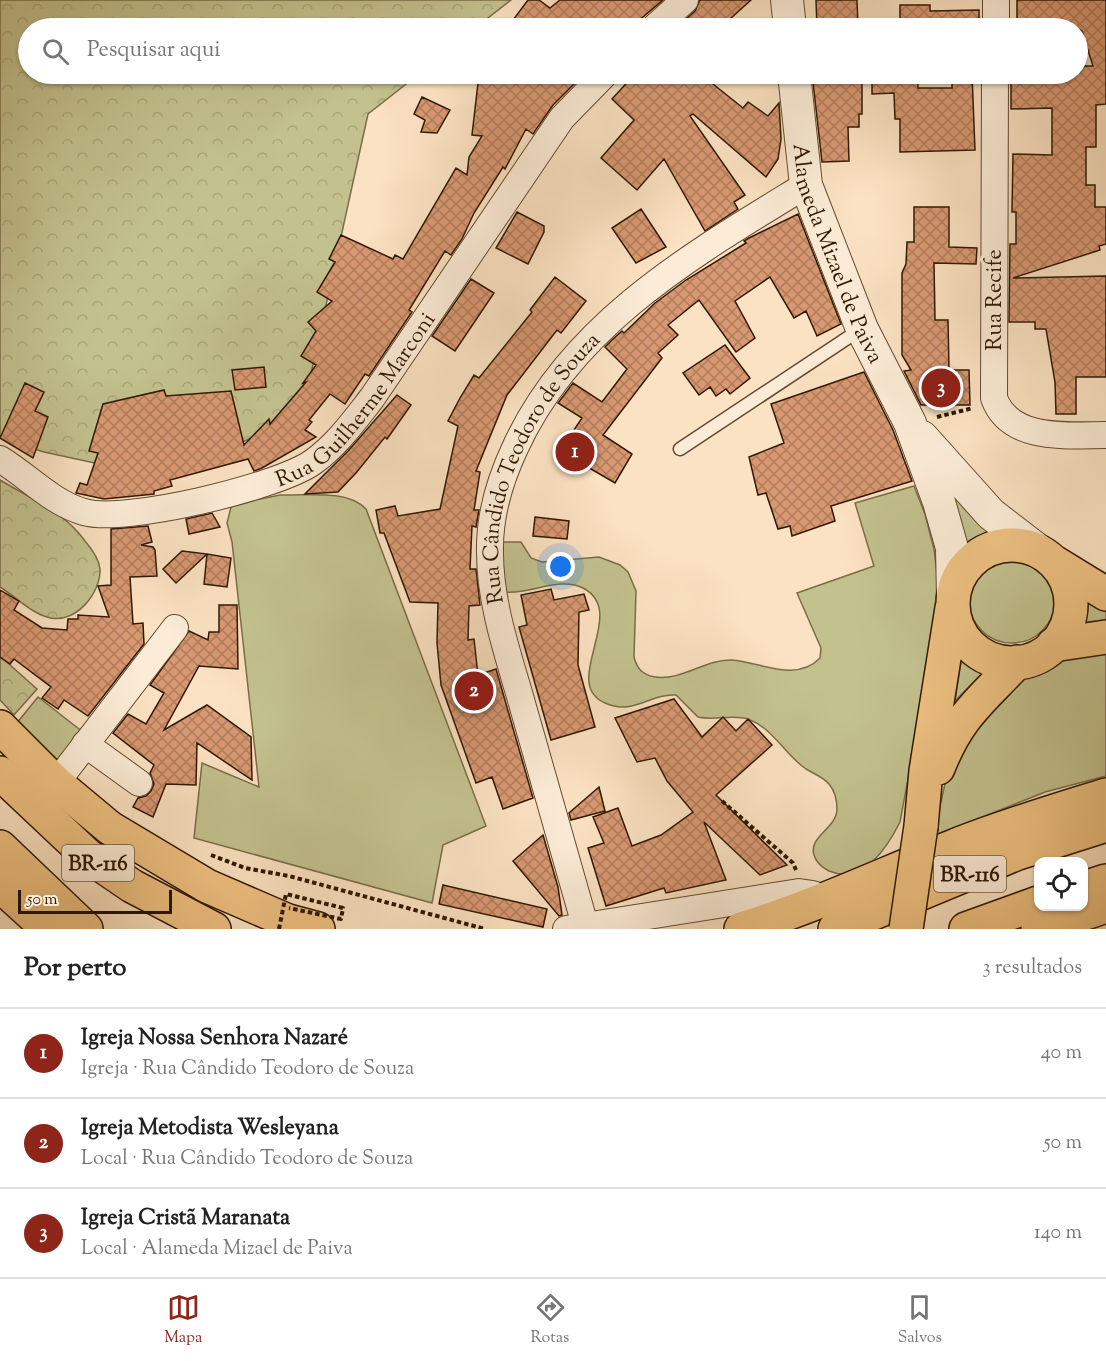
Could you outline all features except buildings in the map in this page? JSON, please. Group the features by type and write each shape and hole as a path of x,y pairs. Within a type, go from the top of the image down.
{"main road":[{"path":"906,929 926,771 953,598 962,572 983,553 1012,546 1044,554 1106,594"},
{"path":"953,598 957,626 973,648 998,661 1017,662 1035,657 1053,645 1060,637 1069,618 1070,597 1064,577 1044,554"},
{"path":"1053,645 1106,637"},
{"path":"922,814 947,745 960,722 982,695 1017,662"},
{"path":"0,727 56,783 110,828 207,886 288,921 318,929"},
{"name":"BR-116","path":"0,773 88,856 132,886 214,929"},
{"path":"741,929 828,915 965,842 1026,819 1106,795"},
{"name":"BR-116","path":"828,915 1106,825"},
{"name":"BR-116","path":"0,847 86,929"},
{"path":"1088,886 1106,881"},
{"path":"0,885 48,929"},
{"name":"BR-116","path":"966,929 1034,904"},
{"path":"1038,929 1106,906"}],"street":[{"path":"665,18 685,0"},
{"path":"787,0 789,18"},
{"path":"996,0 996,18"},
{"name":"Rua Guilherme Marconi","path":"0,459 70,507 103,515 132,513 237,493 272,482 309,465 345,432 372,398 562,118 595,84"},
{"name":"Alameda Mizael de Paiva","path":"795,84 806,185 862,329 910,423"},
{"name":"Rua Recife","path":"995,84 993,388 996,402"},
{"name":"Rua Cândido Teodoro de Souza","path":"806,185 695,253 592,336 553,382 525,424 501,484 491,530 490,554 498,615 575,927 799,892 813,894 828,915"},
{"path":"996,402 1011,423 1029,431 1106,435"},
{"path":"910,423 992,514 1044,554"},
{"path":"910,423 952,548 953,598"},
{"path":"56,783 175,628"},
{"path":"85,744 140,783"}],"lane":[{"path":"680,449 862,329"}],"path":[{"path":"910,423 996,402"},
{"path":"722,801 788,860"},
{"path":"207,853 245,868 289,876 485,929"},
{"path":"279,929 286,894 344,908 340,920 289,908"}],"green space":[{"path":"0,0 511,0 488,18 18,18 18,84 406,84 368,114 306,396 268,430 236,445 104,465 44,452 0,438"},
{"path":"0,480 46,506 68,522 96,558 100,569 92,596 78,611 69,616 51,618 44,616 0,587"},
{"path":"914,486 925,514 934,549 937,573 936,629 900,822 881,853 863,869 853,873 841,874 829,871 816,860 814,855 815,843 836,816 837,802 831,787 824,779 799,763 765,729 748,719 698,717 676,695 658,697 625,707 605,703 593,693 589,680 600,613 596,599 583,588 564,584 505,592 498,545 504,542 521,542 531,558 542,562 599,557 620,565 628,572 636,591 634,657 639,668 647,675 675,676 712,663 732,660 778,669 800,669 820,658 821,648 797,593 874,566 855,503"},
{"path":"947,486 1000,533 989,536 964,551"},
{"path":"280,495 337,496 358,503 366,509 486,826 443,845 432,903 194,838 202,763 259,787 232,542 227,523 231,507 236,504"},
{"path":"1004,557 1020,557 1043,569 1052,583 1055,600 1052,617 1043,631 1020,643 1004,643 988,636 976,624 969,608 969,592 976,576 988,564"},
{"path":"1080,597 1106,604 1106,620 1075,623"},
{"path":"963,649 990,665 955,701"},
{"path":"1106,649 1106,776 1045,792 933,837 945,784 956,752 1014,679 1054,659"},
{"path":"0,656 37,689 14,715 0,700"},
{"path":"38,697 83,732 56,765 12,729"}],"place":[{"name":"Igreja Cristã Maranata","path":"941,388"},
{"name":"Igreja Nossa Senhora Nazaré","path":"575,452"},
{"name":"Igreja Metodista Wesleyana","path":"474,691"}]}
